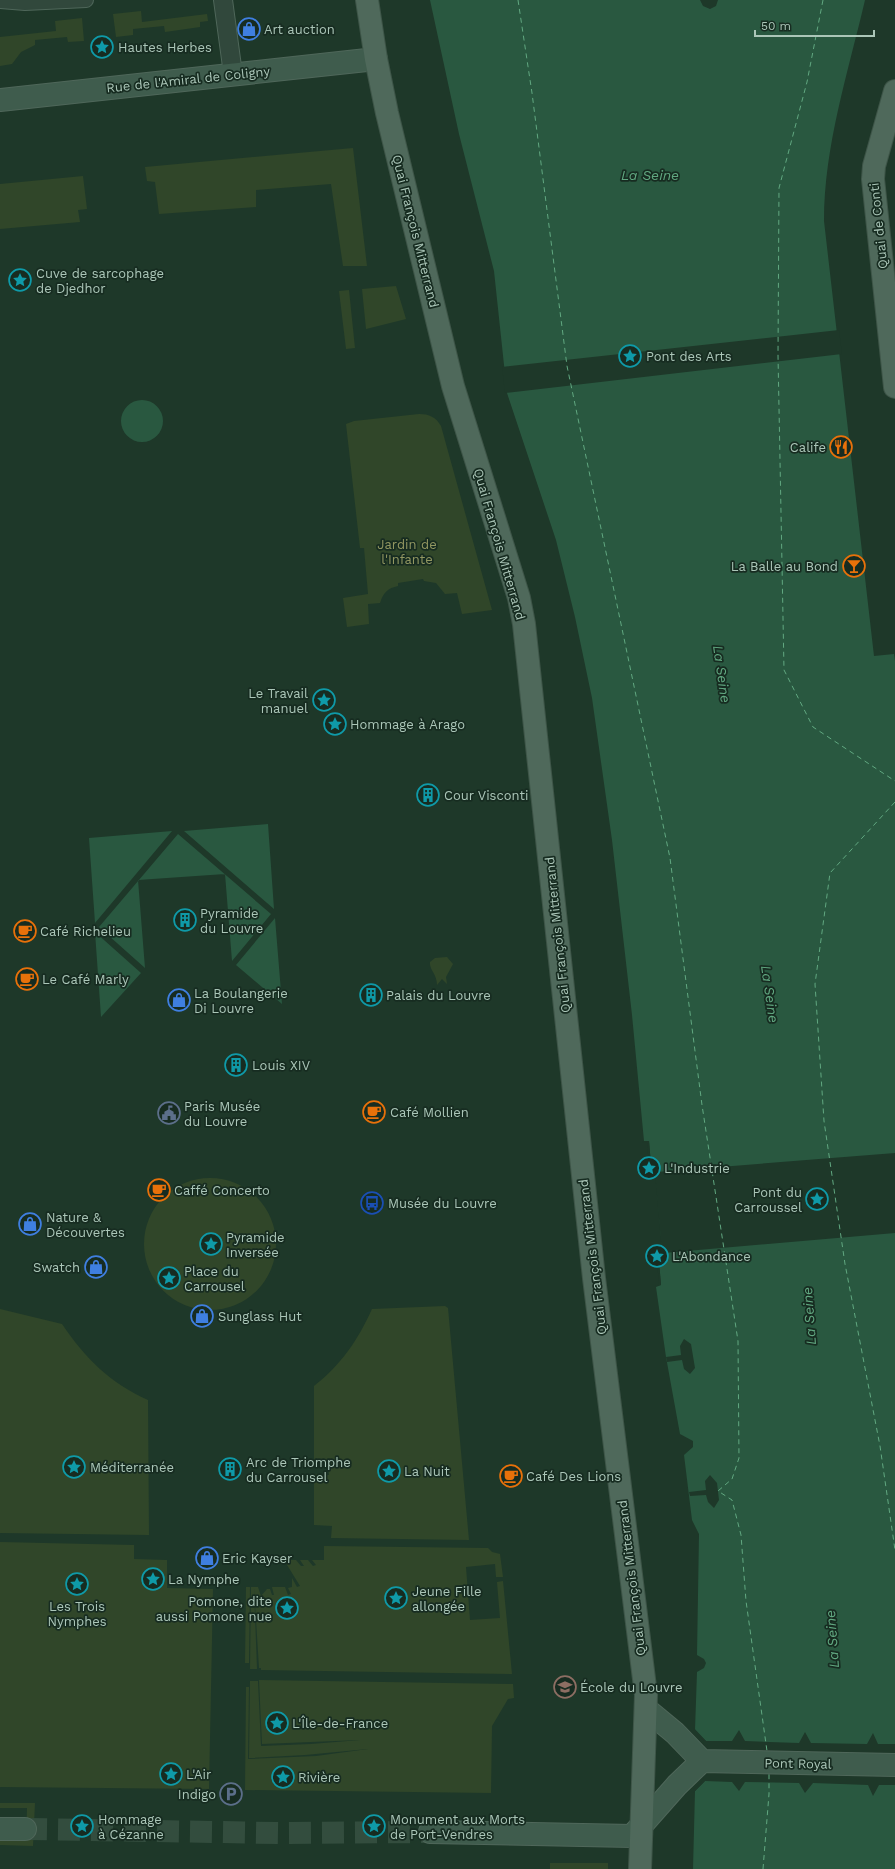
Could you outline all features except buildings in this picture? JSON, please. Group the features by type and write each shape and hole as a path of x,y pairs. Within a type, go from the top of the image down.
{"main road":[{"name":"Quai François Mitterrand","path":"367,0 376,59 387,113 453,386 519,598 524,624 594,1278 646,1709 640,1869"},
{"name":"Rue de l'Amiral de Coligny","path":"0,100 376,59"},
{"name":"Quai de Conti","path":"895,91 874,166 873,179 895,387"},
{"path":"430,1832 632,1836 680,1782 702,1761 646,1709"},
{"name":"Pont Royal","path":"702,1761 895,1765"},
{"path":"0,1829 24,1829"}],"street":[{"path":"0,1 40,2 86,0"},
{"path":"224,3 233,74"}],"green space":[{"path":"141,11 142,22 207,14 208,21 200,22 200,27 165,32 164,26 133,29 133,35 116,37 113,14"},
{"path":"82,18 84,41 68,42 67,37 35,40 35,45 21,52 12,64 0,66 0,37 56,31 55,21"},
{"path":"353,148 367,266 343,266 331,184 256,190 256,207 159,214 155,182 147,181 145,167"},
{"path":"83,176 87,209 78,210 80,222 0,229 0,184"},
{"path":"396,286 406,319 366,329 362,289"},
{"path":"349,290 355,348 346,349 339,291"},
{"name":"Jardin de l'Infante","path":"419,414 432,417 437,420 441,426 492,610 462,614 457,593 445,594 436,583 424,581 423,579 398,583 398,586 391,588 386,592 380,603 368,604 369,624 347,627 343,598 368,594 364,548 360,548 346,424 354,421"},
{"path":"447,957 453,964 446,977 447,984 442,979 437,985 430,962 435,958"},
{"path":"210,1178 235,1183 247,1189 261,1202 271,1219 276,1244 271,1269 265,1281 252,1295 235,1305 210,1310 185,1305 173,1299 159,1286 149,1269 144,1244 149,1219 155,1207 168,1193 185,1183"},
{"path":"445,1306 448,1308 469,1540 331,1538 332,1526 314,1525 314,1474 329,1475 328,1465 314,1464 314,1386 341,1361 361,1331 372,1309"},
{"path":"0,1309 62,1324 89,1359 99,1368 122,1386 148,1400 149,1535 0,1533"},
{"path":"0,1542 134,1545 134,1559 167,1560 167,1588 213,1589 209,1789 0,1787"},
{"path":"324,1546 488,1548 492,1552 500,1554 503,1577 496,1577 495,1564 466,1567 470,1620 500,1618 497,1582 503,1581 512,1674 261,1670 261,1668 259,1668 254,1588 257,1669 250,1669 251,1587 258,1587 261,1596 267,1589 270,1589 272,1595 274,1595 272,1587 285,1587 288,1595 291,1594 288,1588 292,1587 292,1578 297,1587 300,1586 284,1560 296,1560 301,1566 304,1566 300,1560 308,1560 313,1566 316,1565 312,1560 324,1560"},
{"path":"246,1587 250,1587 249,1663 245,1663"},
{"path":"259,1680 513,1684 514,1698 508,1699 492,1726 491,1793 245,1790 246,1687 249,1687 248,1759 316,1756 368,1749 305,1755 249,1758 250,1681 258,1681 261,1746 360,1740 262,1744"},
{"path":"0,1803 35,1803 33,1846 0,1845 0,1840 26,1840 27,1808 0,1808"},
{"path":"550,1863 608,1863 608,1869 550,1869"}],"water":[{"name":"La Seine","path":"430,0 700,0 703,6 710,9 716,6 718,0 865,0 832,137 825,193 824,221 874,656 894,654 895,661 895,1869 693,1869 695,1791 705,1781 706,1741 695,1730 697,1672 704,1668 706,1663 704,1659 697,1655 699,1534 692,1520 684,1455 693,1447 693,1441 680,1434 666,1357 656,1287 661,1285 659,1262 663,1261 655,1165 651,1165 649,1141 644,1141 632,1015 612,840 592,698 575,617 556,540 507,393 494,271 459,134"},
{"path":"138,400 146,400 154,403 160,409 163,421 160,433 154,439 146,442 138,442 130,439 124,433 121,425 121,417 124,409 130,403"},
{"path":"268,824 274,909 184,831"},
{"path":"172,831 95,923 89,838"},
{"path":"178,834 225,874 139,880"},
{"path":"225,874 271,914 232,961"},
{"path":"138,881 145,968 99,927"},
{"path":"275,918 282,1004 236,965"},
{"path":"95,932 141,973 101,1017"}],"pier":[{"name":"Pont des Arts","path":"839,330 842,354 505,393 502,367"},
{"path":"649,1141 651,1165 654,1165 657,1172 895,1153 895,1233 664,1253 663,1261 659,1262 661,1285 655,1286 659,1284 657,1262 661,1259 662,1253 655,1172 653,1167 649,1165 647,1143 642,1142"},
{"path":"684,1339 691,1344 695,1368 690,1374 684,1369 682,1360 667,1362 666,1357 681,1355 680,1346"},
{"path":"710,1475 717,1483 719,1500 714,1508 708,1502 706,1495 690,1496 689,1492 706,1490 705,1481"},
{"path":"693,1727 706,1741 732,1741 739,1730 745,1741 799,1743 805,1732 811,1743 867,1744 873,1733 878,1744 895,1744 895,1785 879,1785 873,1796 868,1785 813,1783 805,1793 799,1783 745,1782 739,1791 732,1782 705,1781 693,1793 693,1790 703,1780 704,1741 694,1731"}],"ferry route":[{"path":"518,0 532,93 567,366 670,858 702,1105 738,1341 739,1458 732,1479 718,1491 732,1500 741,1535 746,1601 767,1751"},
{"path":"823,0 807,82 779,188 778,355 784,670 813,727 895,781"},
{"path":"895,802 830,873 815,984 824,1121 845,1264 880,1446 895,1550"},
{"path":"763,1869 769,1794 769,1774"}],"tunnel":[{"path":"25,1829 279,1833 430,1832"}],"place":[{"name":"Art auction","path":"249,29"},
{"name":"Hautes Herbes","path":"102,47"},
{"name":"Cuve de sarcophage de Djedhor","path":"20,280"},
{"name":"Pont des Arts","path":"630,356"},
{"name":"Calife","path":"841,447"},
{"name":"La Balle au Bond","path":"854,566"},
{"name":"Le Travail manuel","path":"324,700"},
{"name":"Hommage à Arago","path":"335,724"},
{"name":"Cour Visconti","path":"428,795"},
{"name":"Pyramide du Louvre","path":"185,920"},
{"name":"Café Richelieu","path":"25,931"},
{"name":"Le Café Marly","path":"27,979"},
{"name":"Palais du Louvre","path":"371,995"},
{"name":"La Boulangerie Di Louvre","path":"179,1000"},
{"name":"Louis XIV","path":"236,1065"},
{"name":"Café Mollien","path":"374,1112"},
{"name":"Paris Musée du Louvre","path":"169,1113"},
{"name":"L'Industrie","path":"649,1168"},
{"name":"Caffé Concerto","path":"159,1190"},
{"name":"Pont du Carroussel","path":"817,1199"},
{"name":"Musée du Louvre","path":"372,1203"},
{"name":"Nature & Découvertes","path":"30,1224"},
{"name":"Pyramide Inversée","path":"211,1244"},
{"name":"L'Abondance","path":"657,1256"},
{"name":"Swatch","path":"96,1267"},
{"name":"Place du Carrousel","path":"169,1278"},
{"name":"Sunglass Hut","path":"202,1316"},
{"name":"Méditerranée","path":"74,1467"},
{"name":"Arc de Triomphe du Carrousel","path":"230,1469"},
{"name":"La Nuit","path":"389,1471"},
{"name":"Café Des Lions","path":"511,1476"},
{"name":"Eric Kayser","path":"207,1558"},
{"name":"La Nymphe","path":"153,1579"},
{"name":"Les Trois Nymphes","path":"77,1584"},
{"name":"Jeune Fille allongée","path":"396,1598"},
{"name":"Pomone, dite aussi Pomone nue","path":"287,1608"},
{"name":"École du Louvre","path":"565,1687"},
{"name":"L'Île-de-France","path":"277,1723"},
{"name":"L'Air","path":"171,1774"},
{"name":"Rivière","path":"283,1777"},
{"name":"Indigo","path":"231,1794"},
{"name":"Hommage à Cézanne","path":"82,1826"},
{"name":"Monument aux Morts de Port-Vendres","path":"374,1826"}]}
